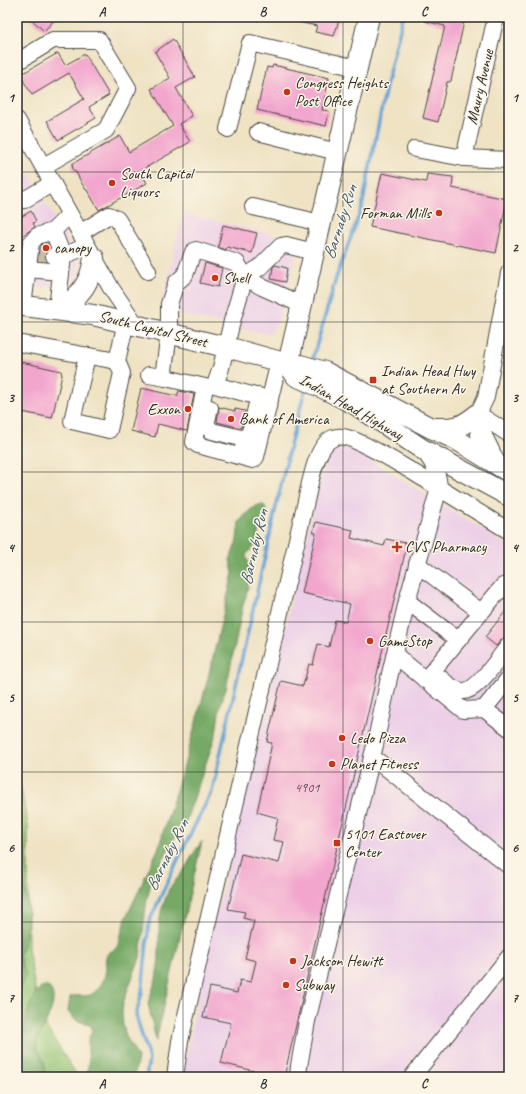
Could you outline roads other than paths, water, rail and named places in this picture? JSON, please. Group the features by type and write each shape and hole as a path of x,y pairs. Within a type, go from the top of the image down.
{"main road":[{"path":"291,366 302,305 369,17"},
{"path":"60,310 80,292 89,279 87,246"},
{"name":"South Capitol Street","path":"20,305 94,315 226,347 291,366"},
{"name":"Indian Head Highway","path":"291,366 457,440 502,468"},
{"name":"Indian Head Highway","path":"325,381 356,405 422,449 509,496"},
{"path":"431,428 456,428 466,424 478,414"},
{"path":"478,414 480,434 502,468"}],"street":[{"name":"Maury Avenue","path":"464,158 496,17"},
{"path":"17,62 54,40 100,40 128,88 106,130 44,166"},
{"path":"228,129 250,43 357,68"},
{"path":"17,120 131,324 117,361 122,372 109,430 72,421 87,356"},
{"path":"258,132 338,152"},
{"path":"415,149 464,158 509,160"},
{"path":"17,196 24,200 53,183"},
{"path":"253,207 321,224"},
{"path":"20,305 31,259 31,243 37,236 53,231 69,214"},
{"path":"59,256 87,246 109,215 114,217 119,222 148,271"},
{"path":"53,231 62,272 60,310"},
{"path":"245,439 212,431 206,424 215,385 221,368 232,321 245,277 260,267 282,246 286,245 314,252"},
{"path":"166,378 164,370 169,333 169,304 176,283 185,275 193,252 196,250 237,263 245,277 262,287 302,305"},
{"path":"31,259 62,272"},
{"path":"509,273 486,397 478,414 509,434"},
{"path":"17,343 117,361"},
{"path":"242,457 245,439 250,432 264,398 291,366"},
{"path":"149,375 205,388 194,442 198,445 252,460 256,457 264,398"},
{"path":"215,385 264,398"},
{"path":"175,1077 180,1041 306,501 320,451 328,441 333,438 340,437 355,441 373,449 509,531"},
{"path":"298,1077 307,1022 372,760 407,601 439,488 433,463 422,449"},
{"path":"417,564 481,612"},
{"path":"429,676 503,586 509,591"},
{"path":"407,601 458,640"},
{"path":"395,655 429,676 456,690 463,691 470,690 477,685 509,645"},
{"path":"429,676 463,710 484,709 509,728"},
{"path":"484,709 508,681"},
{"path":"372,760 379,762 509,866"},
{"path":"412,1077 509,957"}],"waterway":[{"name":"Barnaby Run","path":"312,361 337,275 362,207 387,81 403,17"},
{"name":"Barnaby Run","path":"146,1077 149,1059 136,1015 142,992 149,922 212,791 291,441 306,387"}],"tunnel":[{"path":"37,254 54,256"}],"place":[{"name":"Congress Heights Post Office","path":"287,92"},
{"name":"South Capitol Liquors","path":"112,183"},
{"name":"Forman Mills","path":"439,213"},
{"name":"canopy","path":"46,248"},
{"name":"Shell","path":"215,278"},
{"name":"Indian Head Hwy at Southern Av","path":"373,380"},
{"name":"Exxon","path":"188,409"},
{"name":"Bank of America","path":"231,419"},
{"name":"CVS Pharmacy","path":"397,547"},
{"name":"GameStop","path":"370,641"},
{"name":"Ledo Pizza","path":"342,738"},
{"name":"Planet Fitness","path":"332,764"},
{"name":"5101 Eastover Center","path":"337,843"},
{"name":"Jackson Hewitt","path":"293,961"},
{"name":"Subway","path":"286,985"}]}
